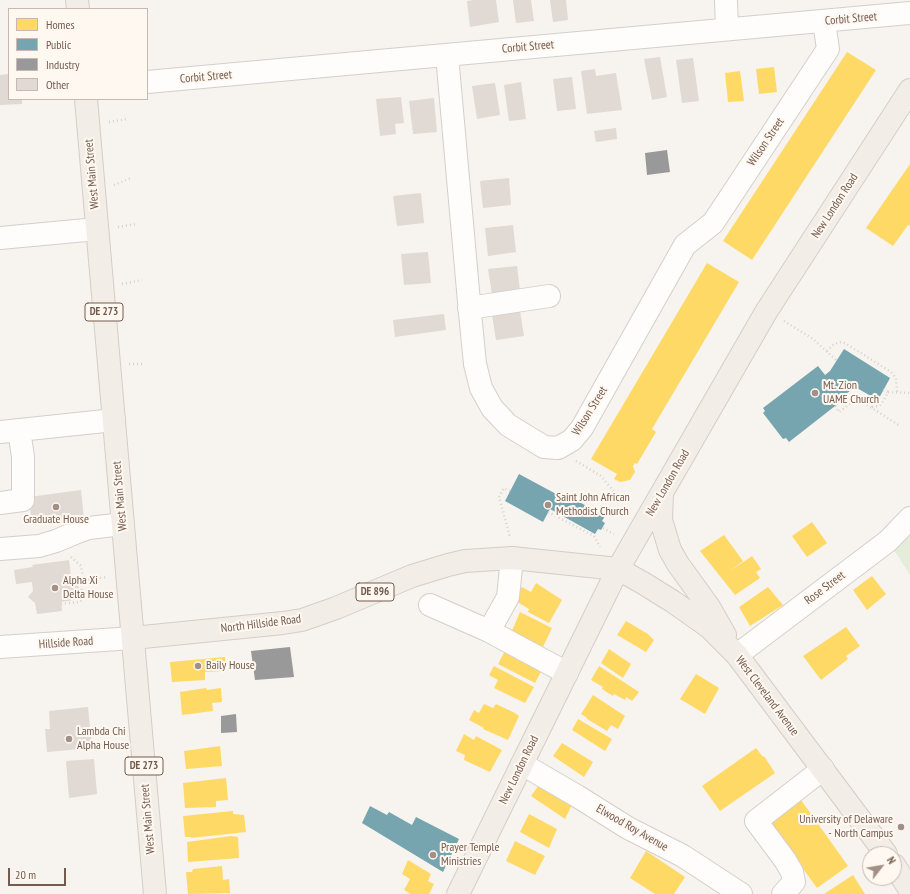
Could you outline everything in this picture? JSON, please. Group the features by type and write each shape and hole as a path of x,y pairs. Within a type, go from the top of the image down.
{"main road":[{"name":"New London Road","path":"462,893 522,764 618,569 766,312 910,90"},
{"name":"West Main Street","path":"86,100 106,228 114,420 155,894"},
{"path":"662,493 662,520 670,550 678,564 709,607 737,655"},
{"name":"North Hillside Road","path":"133,638 302,620 336,608 431,569 465,561 511,547 618,569"},
{"name":"West Cleveland Avenue","path":"618,569 666,597 709,627 737,655 880,846"},
{"path":"902,878 910,890"}],"street":[{"path":"726,0 727,29"},
{"name":"Corbit Street","path":"148,82 727,29 910,14"},
{"name":"Wilson Street","path":"447,55 469,308 475,364 481,388 492,408 508,425 544,446 558,448 572,440 582,428 685,245 713,223 828,49 824,22"},
{"path":"0,238 106,228"},
{"path":"469,308 549,296"},
{"path":"0,503 23,500 23,458 9,431 114,420"},
{"name":"Rose Street","path":"737,655 888,541 910,518"},
{"path":"0,548 39,546 89,528 123,524"},
{"path":"489,631 508,597 511,547"},
{"path":"430,605 489,631 567,673"},
{"name":"Hillside Road","path":"0,647 133,638"},
{"name":"Elwood Roy Avenue","path":"522,764 628,828 683,856 741,894"},
{"path":"783,894 794,882 792,872 785,860 756,821 822,769"}],"path":[{"path":"106,123 127,119"},
{"path":"112,187 131,178"},
{"path":"106,228 136,224"},
{"path":"121,284 142,280"},
{"path":"782,319 813,339 836,360"},
{"path":"827,351 834,344 842,342 846,343 891,372 896,378 897,392"},
{"path":"128,364 144,364"},
{"path":"883,390 888,392 910,393"},
{"path":"870,406 875,407 882,403 888,392"},
{"path":"835,406 839,412 854,401 861,401 900,426"},
{"path":"565,444 576,461 601,476 615,494 632,503"},
{"path":"510,491 504,488 499,497 511,547"},
{"path":"548,512 594,536 600,547"},
{"path":"603,528 614,534"},
{"path":"50,543 74,559 81,566 83,580 82,600 79,602 61,604"},
{"path":"72,581 110,576"}],"green space":[{"path":"910,530 910,575 892,547"}],"building: Homes":[{"path":"847,52 876,70 752,260 723,241"},
{"path":"774,67 777,92 759,94 756,69"},
{"path":"740,71 744,101 728,102 725,73"},
{"path":"910,164 910,226 908,225 893,246 866,228"},
{"path":"707,263 739,282 652,429 656,432 637,464 635,463 633,466 635,472 630,480 620,482 614,479 617,474 591,459"},
{"path":"812,522 827,543 807,557 792,536"},
{"path":"724,535 743,561 730,571 752,556 761,569 756,572 760,578 735,595 700,551"},
{"path":"872,576 886,594 867,610 853,590"},
{"path":"536,583 562,600 549,623 528,612 529,609 514,600 522,587 531,592"},
{"path":"768,587 783,605 750,626 739,607"},
{"path":"520,612 552,628 541,651 511,633"},
{"path":"626,621 648,634 654,640 646,652 617,635"},
{"path":"846,627 860,646 846,656 848,659 821,680 803,656"},
{"path":"506,649 543,668 535,683 498,664"},
{"path":"609,649 631,664 623,678 601,663"},
{"name":"Baily House","path":"225,657 226,671 205,672 205,680 172,682 170,662"},
{"path":"494,666 534,687 525,703 494,688 498,680 489,675"},
{"path":"599,666 639,692 632,701 626,697 625,700 614,694 613,696 602,689 603,687 591,680"},
{"path":"696,674 719,688 705,714 680,699"},
{"path":"206,688 207,690 221,688 222,702 212,703 213,711 182,715 180,692"},
{"path":"593,695 625,716 618,729 611,725 607,731 581,714"},
{"path":"484,704 493,708 496,704 519,716 508,740 483,729 484,728 469,720 474,710 479,713"},
{"path":"578,719 612,739 605,751 572,730"},
{"path":"464,734 474,740 476,736 502,750 490,772 464,760 465,755 456,751"},
{"path":"562,743 593,762 584,777 553,756"},
{"path":"220,746 222,766 186,769 184,751"},
{"path":"756,748 763,757 764,756 775,773 720,811 702,786"},
{"path":"226,778 228,800 216,801 216,807 185,808 183,783"},
{"path":"539,785 572,805 565,819 531,796"},
{"path":"801,800 848,866 817,888 770,823"},
{"path":"233,811 233,814 244,815 246,832 191,838 185,837 183,816"},
{"path":"529,814 557,829 549,848 520,832"},
{"path":"231,836 238,837 239,858 188,862 187,842"},
{"path":"515,841 545,856 535,875 506,861"},
{"path":"646,851 685,877 674,894 655,894 630,878"},
{"path":"408,860 431,874 428,881 434,884 429,894 411,894 404,890 410,879 402,874"},
{"path":"222,866 223,880 229,879 230,893 188,894 186,872 192,872 193,869"},
{"path":"853,875 865,894 824,894"}],"building: Public":[{"name":"Mt. Zion UAME Church","path":"844,349 890,378 878,400 855,387 842,397 844,399 789,442 786,438 783,439 763,413 765,411 763,408 818,366 825,375 830,371"},
{"name":"Saint John African Methodist Church","path":"519,474 558,495 559,491 605,516 602,521 605,523 601,530 598,529 595,534 550,509 543,522 505,501"},
{"name":"Prayer Temple Ministries","path":"370,806 387,815 389,812 412,825 416,817 459,839 443,872 362,823"}],"building: Industry":[{"path":"667,150 670,172 647,175 645,153"},
{"path":"290,647 294,677 255,680 251,651"},
{"path":"236,714 237,732 221,733 221,716"}],"building: Other":[{"path":"496,0 499,22 470,27 467,1"},
{"path":"513,0 531,0 534,21 516,23"},
{"path":"550,0 566,0 568,20 553,22"},
{"path":"660,57 667,97 652,100 644,59"},
{"path":"693,58 699,101 682,103 676,60"},
{"path":"595,69 596,76 616,73 622,110 587,114 581,71"},
{"path":"8,74 8,100 22,100 22,104 0,105 0,75"},
{"path":"572,77 576,109 557,111 553,79"},
{"path":"521,82 526,119 509,121 504,85"},
{"path":"495,83 500,115 477,119 472,86"},
{"path":"401,97 404,123 395,124 396,134 380,136 376,99"},
{"path":"434,98 437,132 413,134 409,101"},
{"path":"616,128 617,139 596,142 594,131"},
{"path":"509,178 511,205 483,208 480,181"},
{"path":"421,193 424,223 397,226 393,196"},
{"path":"513,225 516,252 488,256 485,228"},
{"path":"428,252 431,283 404,285 401,254"},
{"path":"517,266 520,291 492,294 488,269"},
{"path":"520,311 524,336 496,340 492,315"},
{"path":"444,314 446,330 395,337 393,320"},
{"name":"Graduate House","path":"81,490 84,519 54,523 53,519 41,520 40,516 31,517 29,497"},
{"name":"Alpha Xi Delta House","path":"69,560 72,585 78,584 80,599 61,602 62,611 37,614 35,603 28,597 33,591 32,582 16,584 14,570 33,567 32,565"},
{"name":"Lambda Chi Alpha House","path":"88,707 92,748 47,752 45,729 50,729 49,711"},
{"path":"94,759 97,794 69,798 66,761"}],"place":[{"name":"Mt. Zion UAME Church","path":"815,393"},
{"name":"Saint John African Methodist Church","path":"548,505"},
{"name":"Graduate House","path":"56,507"},
{"name":"Alpha Xi Delta House","path":"55,588"},
{"name":"Baily House","path":"198,666"},
{"name":"Lambda Chi Alpha House","path":"69,739"},
{"name":"University of Delaware - North Campus","path":"901,827"},
{"name":"Prayer Temple Ministries","path":"433,855"}]}
